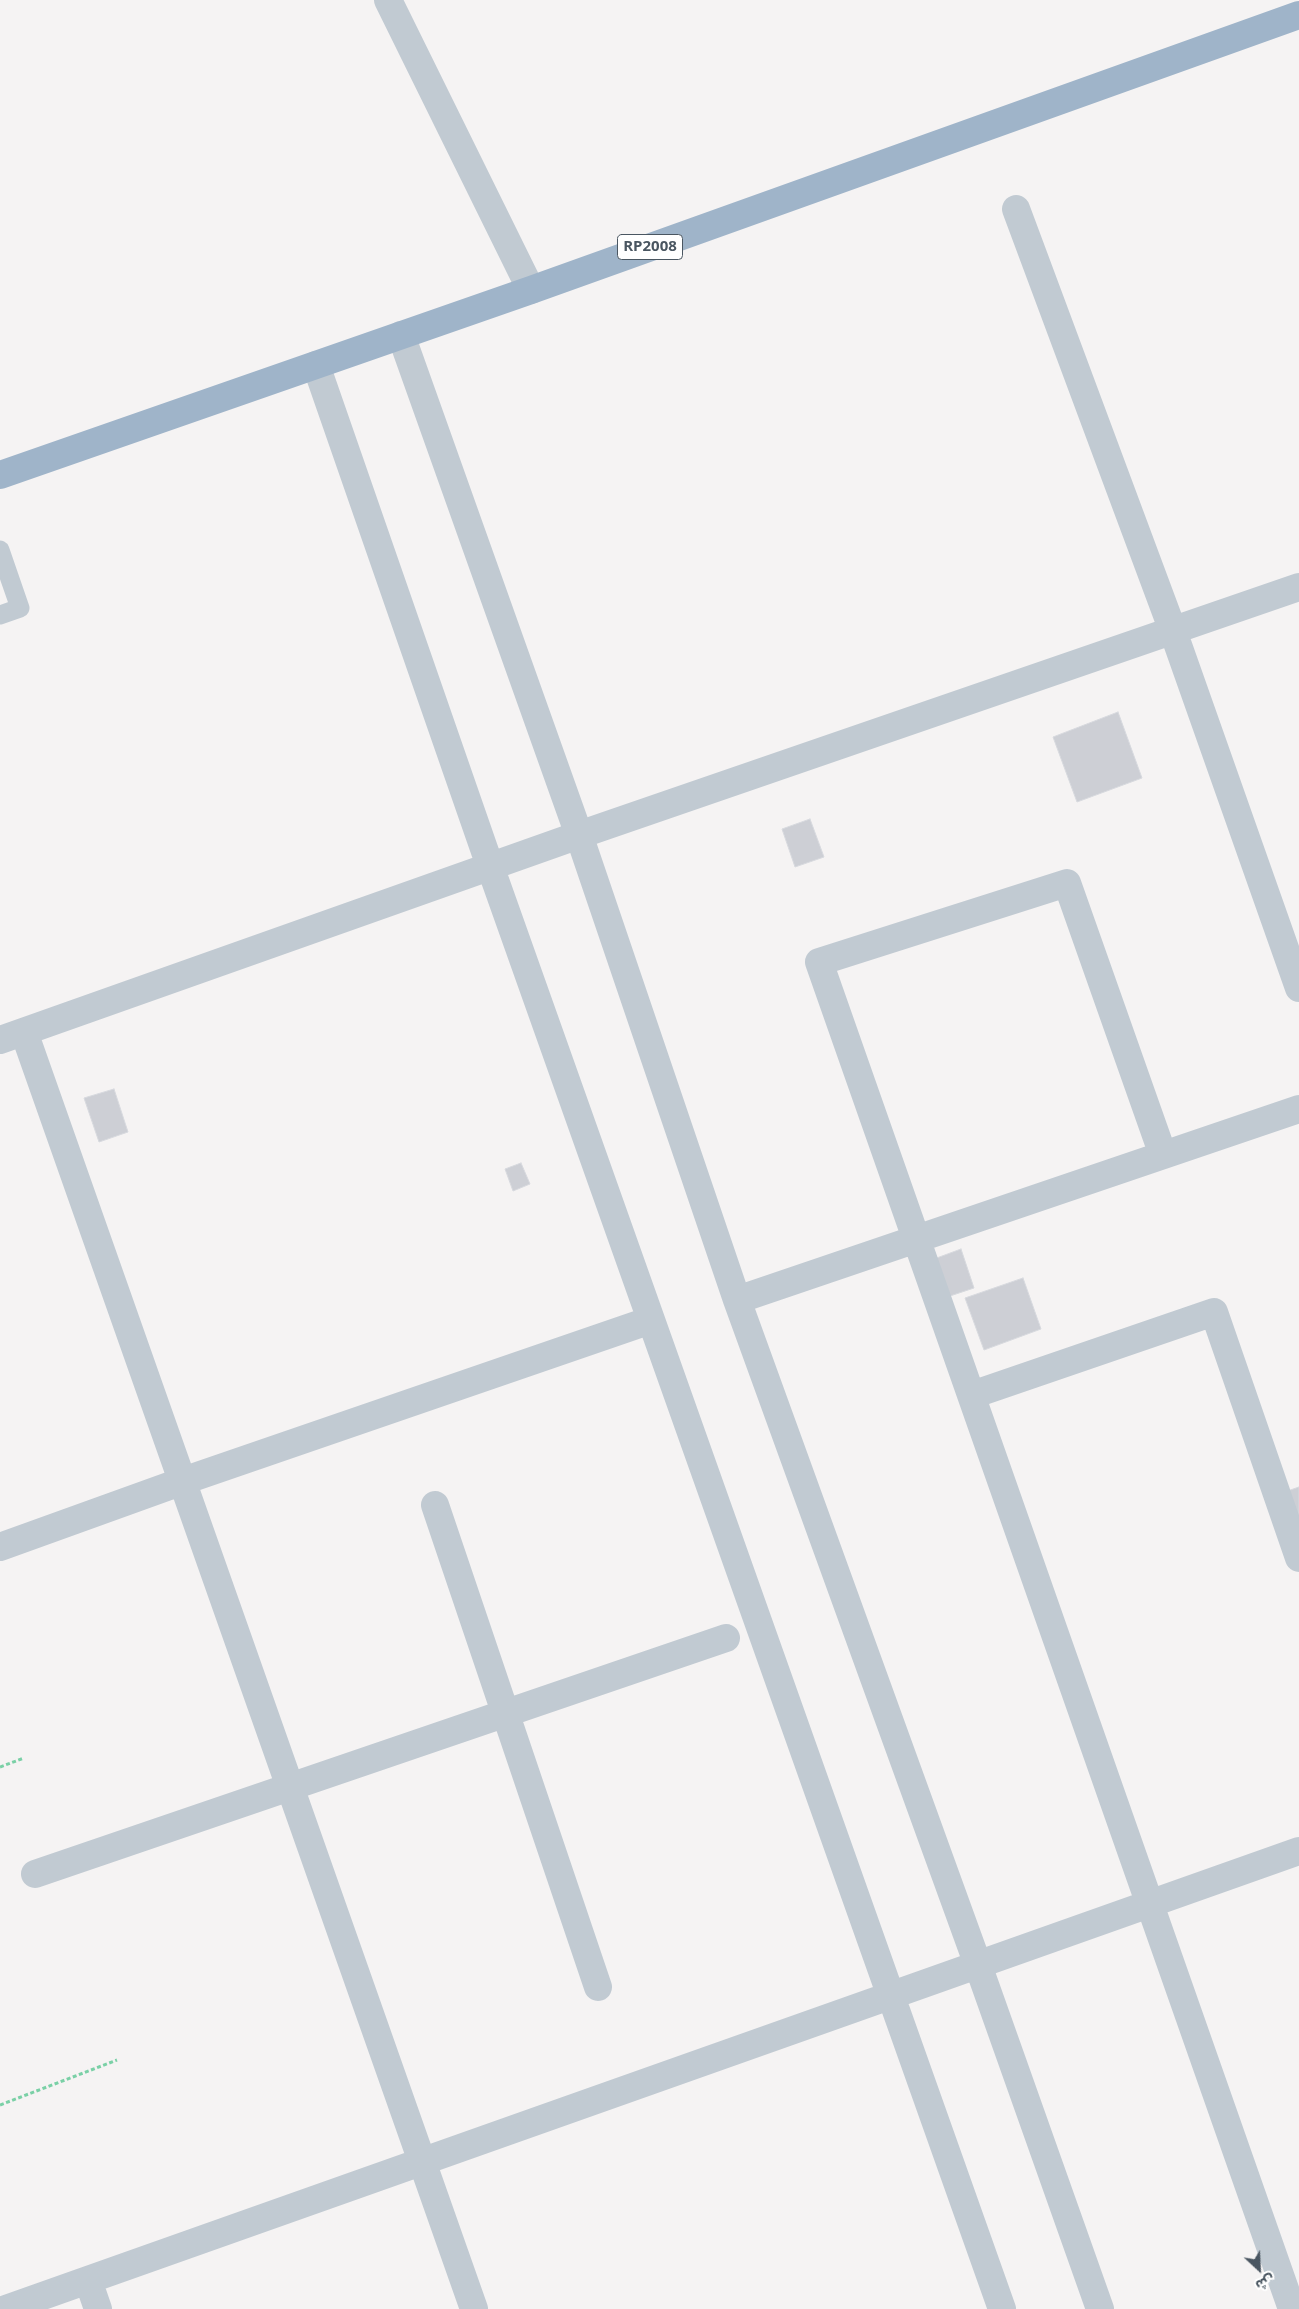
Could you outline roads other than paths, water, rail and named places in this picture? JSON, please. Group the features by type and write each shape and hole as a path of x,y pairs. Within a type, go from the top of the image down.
{"highway":[{"name":"RP2008","path":"0,475 531,290 1299,15"}],"street":[{"path":"388,0 531,290"},
{"path":"1016,210 1173,631 1299,988"},
{"path":"400,335 579,835 737,1300 978,1965 1100,2309"},
{"path":"316,365 490,866 1002,2309"},
{"path":"474,2309 183,1481 12,1036 490,866 1299,587"},
{"path":"1163,1155 1067,883 819,962 1292,2309"},
{"path":"737,1300 1299,1109"},
{"path":"972,1395 1214,1312 1299,1558"},
{"path":"0,1547 183,1481 651,1320"},
{"path":"436,1505 598,1987"},
{"path":"35,1874 726,1638"},
{"path":"6,2309 1299,1851"},
{"path":"88,2280 98,2309"}],"lane":[{"path":"0,550 20,608 0,615"}]}
